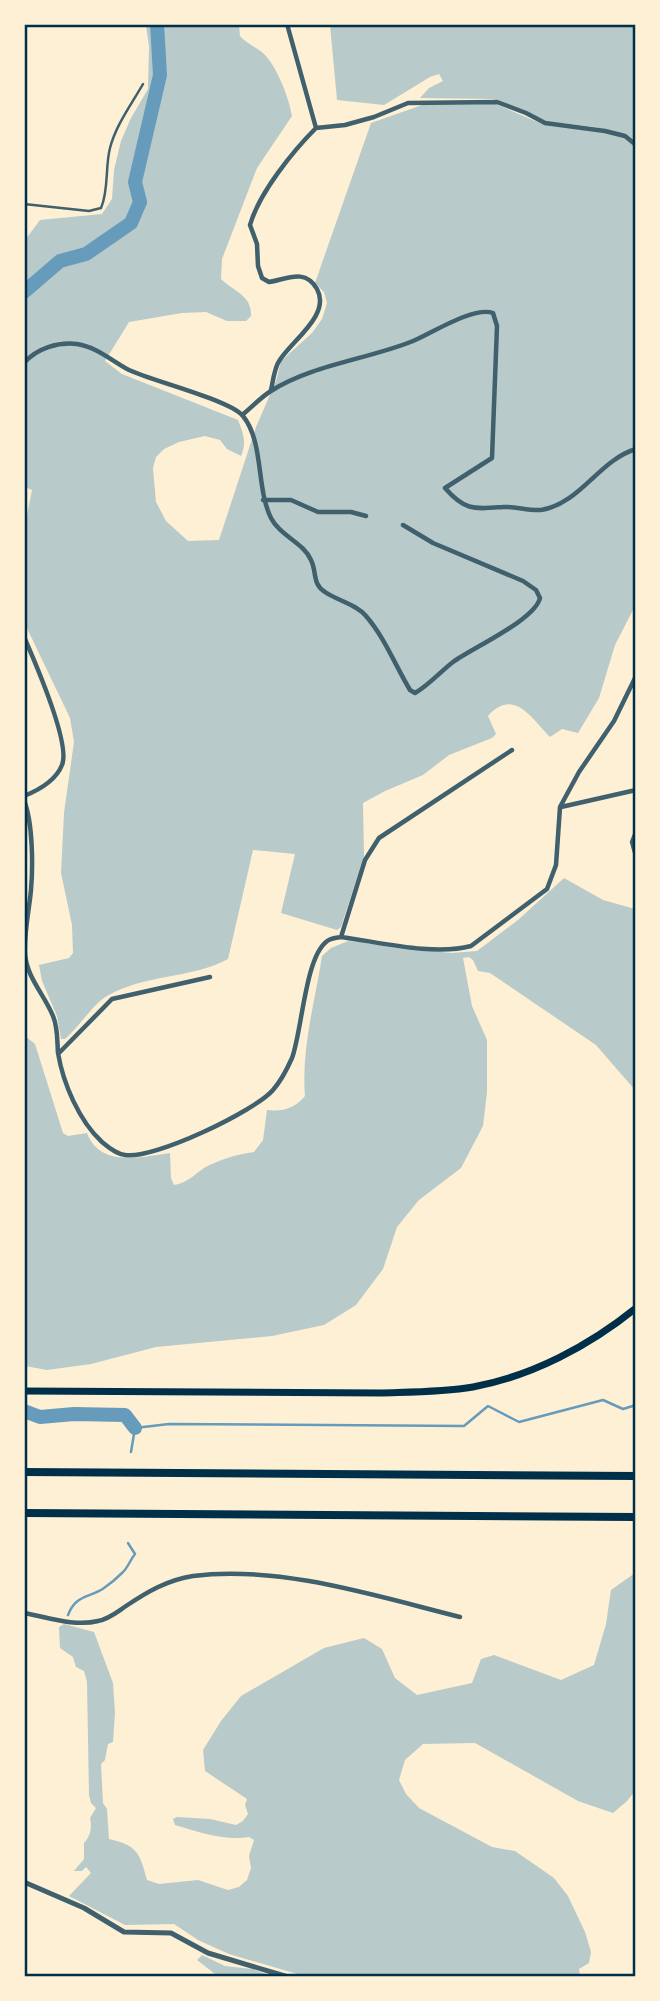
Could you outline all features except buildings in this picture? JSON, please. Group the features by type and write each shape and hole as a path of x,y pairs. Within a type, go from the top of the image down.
{"highway":[{"path":"24,1472 635,1476"},
{"path":"24,1513 635,1517"}],"main road":[{"path":"24,1391 393,1392 473,1387 538,1367 568,1354 635,1308"}],"street":[{"path":"287,24 316,128"},
{"path":"271,390 277,365 312,322 320,305 320,295 317,288 305,277 295,275 268,282 262,278 258,266 257,244 250,225 277,174 316,128 345,125 408,103 497,102 545,124 605,131 625,136 635,145"},
{"path":"242,415 271,390 323,369 390,350 467,316 488,311 493,313 497,326 492,458 445,488 453,498 472,508 505,506 541,510 562,502 592,481 615,458 635,449"},
{"path":"24,363 39,349 76,344 92,347 130,370 227,406 242,415 255,449 263,500 277,529 301,547 311,559 315,583 325,592 364,614 377,630 410,690 415,693 455,661 511,627 538,605 540,598 536,590 523,582 433,543 403,525"},
{"path":"263,500 291,500 318,512 351,512 366,516"},
{"path":"25,639 53,708 64,757 53,778 24,798 28,817 31,873 26,936 27,963 30,976 54,1019 66,1084 84,1120 107,1146 125,1155 173,1146 255,1104 274,1090 292,1058 313,965 319,950 328,940 341,937 440,951 471,946 547,889 556,865 560,807 579,772 614,721 635,676"},
{"path":"341,937 365,860 379,838 512,750"},
{"path":"560,807 635,789"},
{"path":"635,832 632,842 635,856"},
{"path":"59,1053 112,999 210,977"},
{"path":"24,1613 74,1622 96,1622 110,1617 172,1580 243,1574 354,1590 460,1618"},
{"path":"24,1882 84,1908 124,1932 171,1933 208,1952 285,1976"}],"lane":[{"path":"24,204 89,211 101,208 115,134 143,84"}],"shaded area":[{"path":"146,25 239,25 240,36 263,53 278,74 292,116 257,168 222,259 221,279 245,298 251,309 251,316 246,321 227,321 206,312 182,313 129,322 105,361 122,374 238,420 240,425 244,442 241,456 227,449 220,440 205,436 179,442 164,449 156,457 153,468 156,502 166,521 188,541 219,540 281,361 312,333 322,319 327,303 324,292 315,283 371,123 425,104 496,104 542,124 606,131 624,137 635,147 635,606 615,645 599,698 578,733 562,729 550,737 522,709 506,705 497,708 488,716 496,734 492,738 449,755 423,775 363,803 364,856 341,927 337,930 281,913 295,854 253,850 228,959 199,970 121,989 102,1000 65,1039 61,1039 57,1016 42,981 39,965 69,958 73,953 72,925 61,873 64,813 74,742 70,718 25,624 25,525 32,490 25,487 25,240 40,220 102,214 112,199 114,170 121,141 148,89 149,47"},
{"path":"330,25 635,25 635,144 625,134 545,121 494,99 420,98 429,88 443,81 439,74 384,105 337,100"},
{"path":"564,878 603,900 635,909 635,1090 596,1045 490,973 478,971 469,957 463,958 472,1006 487,1040 487,1092 483,1126 461,1168 419,1200 397,1227 383,1269 356,1305 324,1325 272,1336 156,1347 91,1364 47,1370 25,1366 24,1035 35,1044 63,1133 68,1136 87,1133 93,1144 112,1156 135,1158 170,1153 171,1178 174,1185 179,1184 215,1162 254,1152 263,1140 267,1110 288,1108 305,1096 309,1026 322,956 331,948 348,941 451,953 477,951 518,920"},
{"path":"635,1573 636,1790 627,1801 613,1813 578,1801 475,1743 423,1744 405,1760 399,1780 406,1794 419,1808 492,1847 515,1851 554,1878 568,1896 591,1952 589,1963 579,1969 580,1976 304,1976 229,1954 198,1940 174,1924 125,1925 69,1896 91,1873 86,1867 82,1871 74,1871 84,1859 84,1843 90,1831 90,1818 96,1808 89,1795 87,1682 84,1671 76,1667 73,1657 60,1648 59,1627 64,1624 94,1632 113,1683 113,1742 108,1744 105,1760 101,1764 103,1803 107,1809 109,1839 126,1844 136,1852 147,1880 159,1884 198,1880 228,1890 239,1887 247,1880 251,1868 249,1856 254,1840 249,1837 230,1838 202,1833 175,1825 173,1819 210,1819 236,1825 248,1814 245,1805 247,1799 205,1771 203,1750 241,1696 324,1648 364,1638 382,1649 395,1678 417,1695 472,1683 481,1659 494,1655 561,1680 594,1665 606,1624 611,1590"},
{"path":"202,1955 225,1966 252,1969 272,1976 215,1974 197,1960"}],"waterway":[{"path":"24,292 60,261 86,254 131,223 140,202 135,182 160,75 157,24"},
{"path":"131,1452 135,1428 169,1424 464,1426 488,1406 519,1422 603,1400 623,1409 636,1405"},
{"path":"24,1411 40,1417 74,1414 125,1415 135,1428"},
{"path":"68,1615 75,1603 104,1588 124,1571 135,1554 128,1543"}]}
